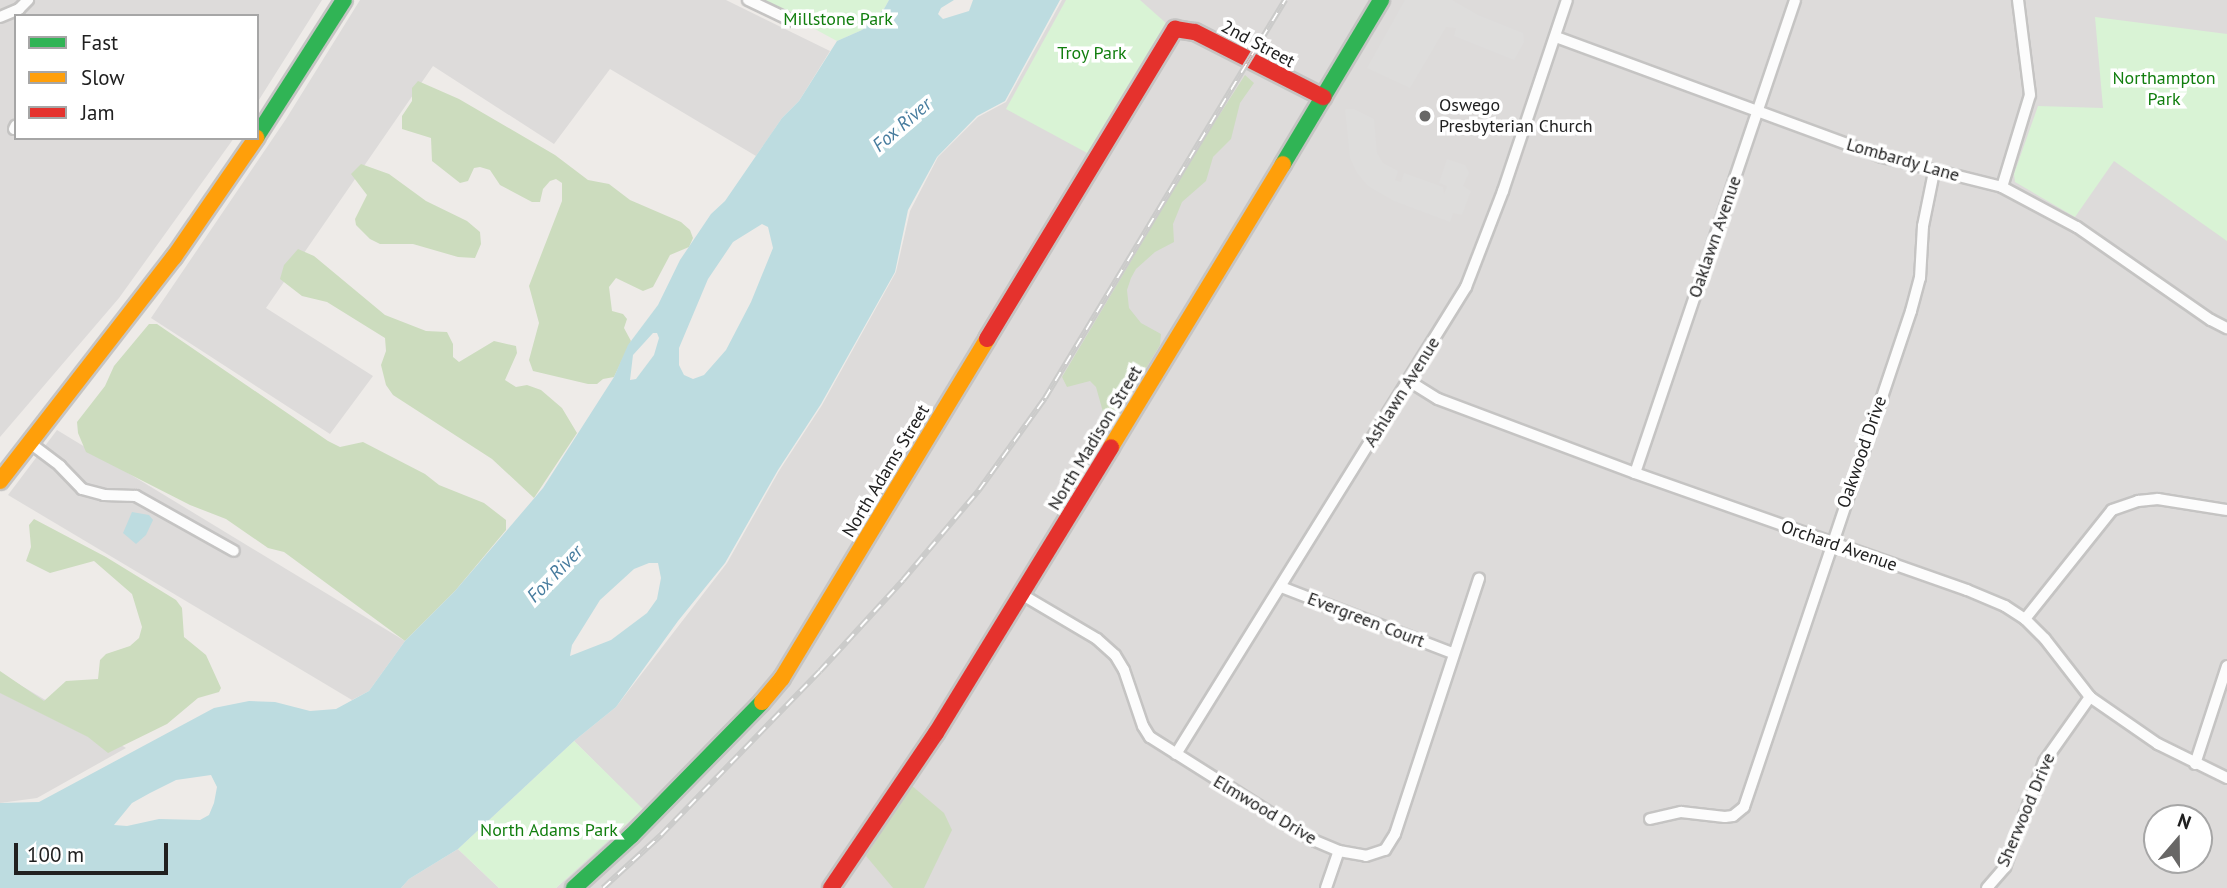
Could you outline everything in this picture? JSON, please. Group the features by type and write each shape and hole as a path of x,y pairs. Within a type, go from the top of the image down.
{"street":[{"path":"0,17 21,12 28,0"},
{"path":"259,134 344,0"},
{"path":"748,0 792,21"},
{"name":"North Madison Street","path":"831,888 909,775 1381,0"},
{"name":"Ashlawn Avenue","path":"1176,754 1409,381 1472,275 1567,0"},
{"name":"Oaklawn Avenue","path":"1635,473 1795,0"},
{"path":"2002,187 2029,95 2018,0"},
{"name":"2nd Street","path":"1175,29 1195,32 1322,96"},
{"name":"North Adams Street","path":"574,888 631,836 764,700 782,678 1175,29"},
{"name":"Lombardy Lane","path":"1556,37 1882,157 2002,187 2077,227 2211,320 2227,328"},
{"path":"0,481 174,257 255,140"},
{"name":"Oakwood Drive","path":"1650,819 1681,812 1733,816 1744,807 1920,278 1923,226 1934,172"},
{"name":"Orchard Avenue","path":"1409,381 1438,399 1635,473 1967,590 2025,619 2045,639 2090,697 2158,744 2227,778"},
{"path":"30,443 60,466 82,489 104,495 136,496 234,551"},
{"path":"2025,619 2112,510 2138,501 2158,499 2227,510"},
{"name":"Elmwood Drive","path":"1021,594 1097,639 1115,655 1124,670 1143,726 1150,737 1313,840 1339,851 1377,855 1391,843 1479,578"},
{"name":"Evergreen Court","path":"1281,587 1452,653"},
{"path":"2195,764 2227,666"},
{"name":"Sherwood Drive","path":"1987,888 2005,867 2044,762 2090,697"},
{"path":"1326,888 1339,851"}],"shaded area":[{"path":"0,0 322,0 259,100 259,14 14,14 14,140 233,140 119,298 0,437"},
{"path":"360,0 726,0 830,51 799,101 782,118 756,156 610,69 554,144 433,66 266,308 373,376 330,434 151,318 286,119"},
{"path":"1062,0 2227,0 2227,888 556,888 642,809 574,741 616,707 727,563 779,471 822,405 896,272 910,211 938,157 978,117 1006,102"},
{"path":"1405,0 1452,0 1478,15 1523,33 1524,42 1514,60 1454,36 1456,28 1446,27 1410,88 1367,68"},
{"path":"1345,109 1354,109 1374,119 1377,153 1383,163 1398,171 1395,180 1401,182 1404,173 1443,187 1444,194 1447,186 1439,183 1447,159 1465,165 1469,173 1463,186 1471,191 1462,215 1453,213 1450,222 1394,201 1368,186 1357,173 1350,158"},
{"path":"57,430 405,641 369,691 352,700 8,495"},
{"path":"0,673 126,748 37,798 0,803"},
{"path":"458,849 499,888 401,888 409,879"}],"green space":[{"name":"Millstone Park","path":"761,0 889,0 884,9 862,30 837,41"},
{"name":"Troy Park","path":"1066,0 1140,0 1167,24 1089,154 1006,109"},
{"name":"Northampton Park","path":"2095,17 2227,34 2227,241 2114,161 2075,217 2015,182 2014,174 2038,106 2103,108"},
{"path":"1245,75 1254,83 1240,103 1231,139 1213,157 1206,181 1182,202 1173,224 1174,242 1155,252 1136,269 1131,278 1127,290 1129,308 1141,323 1161,334 1160,345 1096,452 1091,446 1103,412 1096,387 1090,381 1067,387 1062,377 1200,145"},
{"path":"418,81 459,99 555,155 588,180 609,184 630,200 681,222 690,230 693,238 689,247 670,255 653,287 643,291 616,278 609,287 612,311 623,314 627,319 624,328 631,341 614,377 603,379 597,384 588,384 533,371 529,360 539,323 529,286 562,201 562,183 556,179 550,181 543,189 540,202 532,202 500,185 490,170 480,167 474,168 468,181 460,183 432,161 431,138 402,129 402,116 412,101 412,88"},
{"path":"361,164 389,174 426,201 467,221 480,232 481,244 475,258 458,257 413,244 380,244 370,239 356,225 355,219 367,195 351,174"},
{"path":"298,249 314,256 385,315 426,331 447,332 453,344 453,357 459,362 494,341 516,346 517,353 505,380 516,387 527,385 541,390 562,408 577,433 534,498 492,459 393,395 386,385 381,365 386,351 385,338 327,302 302,296 280,279 284,265"},
{"path":"149,324 157,324 328,441 340,447 363,442 425,474 439,485 484,503 506,520 506,530 455,591 405,641 284,552 268,548 226,519 190,505 86,452 78,433 77,422 105,386 114,366"},
{"path":"34,519 106,557 176,600 182,608 184,637 206,655 221,688 219,692 198,698 167,724 108,753 88,737 0,693 0,671 44,701 66,681 98,679 100,660 106,654 130,646 139,638 142,627 132,594 94,561 50,573 26,561 31,547 29,525"},
{"name":"North Adams Park","path":"574,741 643,809 556,888 499,888 458,849"},
{"path":"911,785 944,813 952,830 924,888 893,888 866,856"}],"water":[{"name":"Fox River","path":"889,0 954,0 941,8 938,14 943,19 969,11 973,0 1060,0 1005,101 977,116 937,157 908,210 895,272 821,404 778,470 725,563 678,621 616,707 574,741 458,849 409,879 401,888 0,888 0,803 39,802 214,708 249,701 275,702 310,711 336,709 369,691 405,641 455,591 543,488 614,377 628,345 658,305 680,260 711,214 725,201 782,118 799,101 837,41 862,30 884,9","holes":["762,224 768,227 773,248 751,302 726,350 704,375 693,379 684,375 679,365 679,348 708,279 733,242","653,333 657,333 659,338 654,355 636,379 630,380 633,355","649,563 658,563 661,578 657,599 647,613 611,640 570,656 572,645 600,600 634,569","211,775 217,787 209,815 200,820 159,819 127,826 114,825 132,803 176,780"]},
{"path":"132,512 149,515 153,520 146,535 136,544 123,533"}],"railway":[{"path":"603,888 661,835 820,671 903,580 979,490 1045,398 1285,0"}],"traffic: fast":[{"path":"259,133 344,0"},
{"path":"1283,164 1381,0"},
{"path":"574,888 631,836 762,702"}],"traffic: slow":[{"path":"0,481 174,257 255,140"},
{"path":"1111,447 1283,164"},
{"path":"762,702 782,678 987,339"}],"traffic: jam":[{"path":"987,339 1175,29 1195,32 1323,97"},
{"path":"831,888 936,733 1111,447"}],"place":[{"name":"Oswego Presbyterian Church","path":"1425,116"}]}
